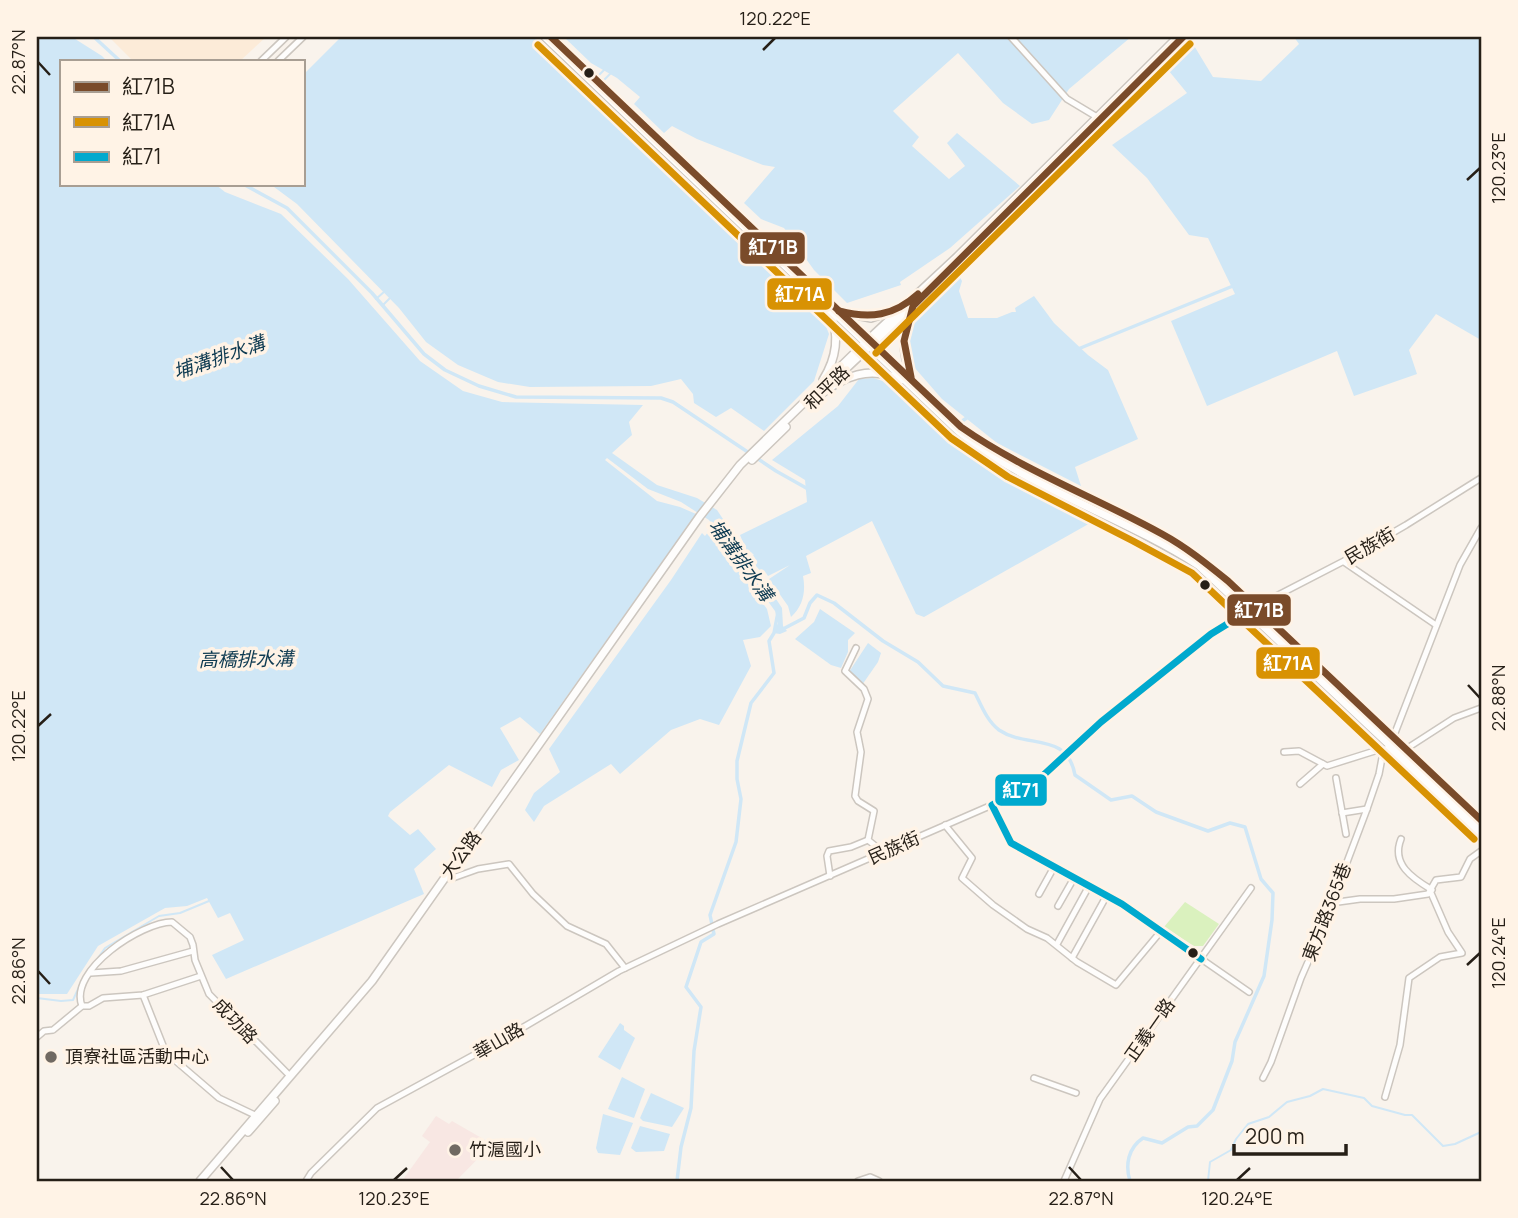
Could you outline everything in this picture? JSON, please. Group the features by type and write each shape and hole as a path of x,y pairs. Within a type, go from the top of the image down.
{"main road":[{"path":"545,37 598,84 869,342"},
{"path":"551,37 824,302 910,381 957,430 1014,468 1177,551 1209,573 1252,610 1481,831"},
{"name":"和平路","path":"909,307 1097,117 1181,37"},
{"name":"和平路","path":"703,516 754,455 869,342 909,307 1181,37"},
{"path":"817,394 832,364 835,351 835,325 824,302"},
{"path":"839,311 871,317 909,307 903,341 910,381"},
{"path":"817,394 836,382 861,373 886,374 910,381"},
{"name":"大公路","path":"203,1181 355,1010 703,516"},
{"path":"1389,744 1406,749 1481,820"},
{"name":"大公路","path":"259,1116 372,981 450,879 540,748"}],"street":[{"path":"262,60 286,37"},
{"path":"279,60 303,37"},
{"path":"1011,37 1067,99 1097,117"},
{"name":"民族街","path":"711,928 992,805 1036,782 1073,746 1211,634 1343,561 1481,478"},
{"name":"東方路365巷","path":"1263,1078 1436,625 1460,565 1481,528"},
{"path":"1343,561 1436,625"},
{"path":"856,648 845,671 864,689 868,699 857,732 861,752 855,796 874,811 868,840"},
{"path":"1406,749 1454,718 1481,708"},
{"path":"1284,752 1299,751 1323,764 1332,765 1389,744 1481,838"},
{"path":"1300,784 1308,780 1323,764"},
{"path":"1336,778 1346,834"},
{"path":"992,805 1011,843 1107,895 1162,930 1249,992"},
{"path":"1342,813 1367,809"},
{"path":"945,825 972,858 962,878 993,905 1027,929 1057,944 1072,958 1116,985 1162,930"},
{"path":"1385,1097 1400,1045 1409,978 1440,957 1462,953 1448,932 1431,891 1401,864 1398,855 1401,839"},
{"path":"868,840 881,854"},
{"path":"830,876 827,856 829,851 851,847 868,840"},
{"path":"1431,891 1434,883 1440,879 1461,877 1469,859 1481,852"},
{"path":"450,879 478,869 509,864 533,894 567,926 606,944 625,968"},
{"path":"1039,894 1054,867"},
{"path":"1058,906 1074,878"},
{"path":"1057,944 1089,886"},
{"name":"正義一路","path":"1064,1181 1100,1099 1251,888"},
{"path":"1331,903 1360,899 1395,899 1431,891"},
{"path":"1072,958 1107,895"},
{"name":"成功路","path":"91,973 103,956 121,943 156,923 172,922 188,934 209,994 290,1076"},
{"name":"華山路","path":"306,1181 377,1108 625,968 711,928"},
{"path":"82,1006 79,1000 81,991 91,973 121,971 193,951"},
{"path":"37,1037 44,1031 53,1030 82,1006 89,1006 103,998 144,995 201,976"},
{"path":"144,995 166,1052 219,1098 259,1116"},
{"path":"1034,1078 1076,1093"},
{"path":"858,1181 870,1177 879,1181"}],"shaded area":[{"path":"109,37 266,37 241,60 132,60"},
{"name":"竹滬國小","path":"436,1116 449,1124 452,1121 492,1144 456,1181 402,1181 430,1142 422,1136"}],"green space":[{"path":"1185,902 1219,924 1203,946 1194,946 1164,927"}],"water":[{"name":"高橋排水溝","path":"37,37 72,37 106,60 60,60 60,186 218,186 225,192 281,214 348,279 420,361 463,391 502,402 643,405 629,422 632,435 612,453 657,485 697,498 717,510 782,608 783,626 787,631 773,633 778,623 775,611 709,520 681,502 648,489 607,458 605,460 657,501 696,514 540,734 520,717 500,728 519,760 501,770 492,787 449,765 390,812 388,816 410,835 418,829 436,849 414,869 424,894 226,979 212,955 244,940 230,913 218,918 207,898 187,906 165,908 98,946 67,994 37,994"},
{"path":"341,37 537,37 819,309 829,334 814,381 764,431 731,408 716,417 694,403 693,394 681,379 651,386 530,387 498,382 458,365 426,342 399,308 297,204 273,186 304,186 304,74"},
{"path":"564,37 1131,37 1069,89 1049,120 1032,124 1003,103 958,53 893,111 919,137 912,146 949,179 965,166 947,143 957,133 1020,186 950,248 900,282 901,285 847,303 814,270 784,228 761,219 744,203 775,167 763,165 697,139 672,126 664,133 634,104 640,97 617,78 591,63"},
{"path":"1294,37 1481,37 1481,340 1436,314 1409,350 1417,374 1354,396 1337,351 1207,406 1171,321 1235,294 1208,238 1189,235 1147,178 1112,145 1187,93 1164,65 1190,39 1213,77 1261,81 1299,44"},
{"path":"957,272 962,281 959,291 968,318 997,318 1016,312 1015,308 1034,296 1054,323 1108,370 1138,439 1075,467 1081,486 997,443 942,399 914,367 908,340 915,313 927,296"},
{"path":"873,378 896,385 979,456 1094,516 1092,522 924,617 916,614 872,521 806,556 811,573 803,576 803,598 791,617 788,606 769,579 790,565 768,576 766,573 764,575 749,558 754,555 751,552 748,554 740,535 807,502 805,480 772,460 838,406 859,379"},
{"path":"709,531 767,609 771,626 760,637 743,640 751,666 719,725 700,719 671,730 620,774 611,764 544,806 534,822 525,810 534,793 560,772 549,749 702,533 705,536"},
{"path":"820,609 855,633 848,640 848,652 841,668 831,665 795,639 814,622"},
{"path":"868,643 881,653 862,685 849,672"},
{"path":"620,1023 624,1030 635,1038 620,1070 598,1057"},
{"path":"622,1077 645,1089 634,1118 608,1109"},
{"path":"651,1093 684,1108 672,1127 640,1118"},
{"path":"603,1114 633,1123 620,1155 598,1153 596,1148"},
{"path":"640,1126 670,1134 664,1151 636,1152 631,1148"}],"waterway":[{"path":"94,37 119,60"},
{"path":"598,76 604,70"},
{"path":"603,81 610,74"},
{"path":"247,186 287,208 372,293 424,354 445,370 479,386 516,397 661,398 673,402 776,471 808,489"},
{"path":"1078,349 1233,286"},
{"path":"376,299 385,291"},
{"path":"383,305 391,297"},
{"path":"945,433 968,417"},
{"path":"783,629 804,618 810,603 817,595 834,603 883,641 918,662 943,686 975,693 988,718 999,730 1010,736 1055,746 1064,752 1071,761 1075,775 1111,800 1132,796 1156,812 1208,831 1230,823 1245,827 1261,879 1273,893 1264,976 1235,1042 1232,1061 1213,1110 1197,1126 1188,1127 1162,1143 1143,1138 1138,1142 1129,1157 1130,1181"},
{"name":"埔溝排水溝","path":"677,1181 681,1147 691,1108 694,1051 701,1007 686,987 701,942 714,934 710,915 736,842 741,799 737,761 751,703 774,673 769,641 774,633 778,612"},
{"path":"96,961 105,948 159,916 180,913 209,901"},
{"path":"37,998 73,1000 84,976"},
{"path":"1208,1181 1210,1162 1231,1150 1248,1124 1269,1117 1287,1102 1310,1096 1323,1089 1364,1098 1372,1106 1412,1115 1443,1146 1455,1144 1481,1132"}],"transit line":[{"name":"紅71B","path":"551,37 961,427 1010,457 1162,534 1204,562 1228,581 1481,820"},
{"name":"紅71B","path":"911,377 904,341 913,306 1183,37"},
{"name":"紅71A","path":"876,353 1190,44"},
{"name":"紅71A","path":"538,45 951,438 1008,477 1192,573 1474,839"},
{"name":"紅71B","path":"839,311 861,315 881,314 900,307 918,294"},
{"name":"紅71","path":"1201,959 1122,904 1011,843 992,805 1036,782 1101,722 1211,634 1255,607"}],"place":[{"name":"頂寮社區活動中心","path":"51,1057"},
{"name":"竹滬國小","path":"455,1150"}]}
